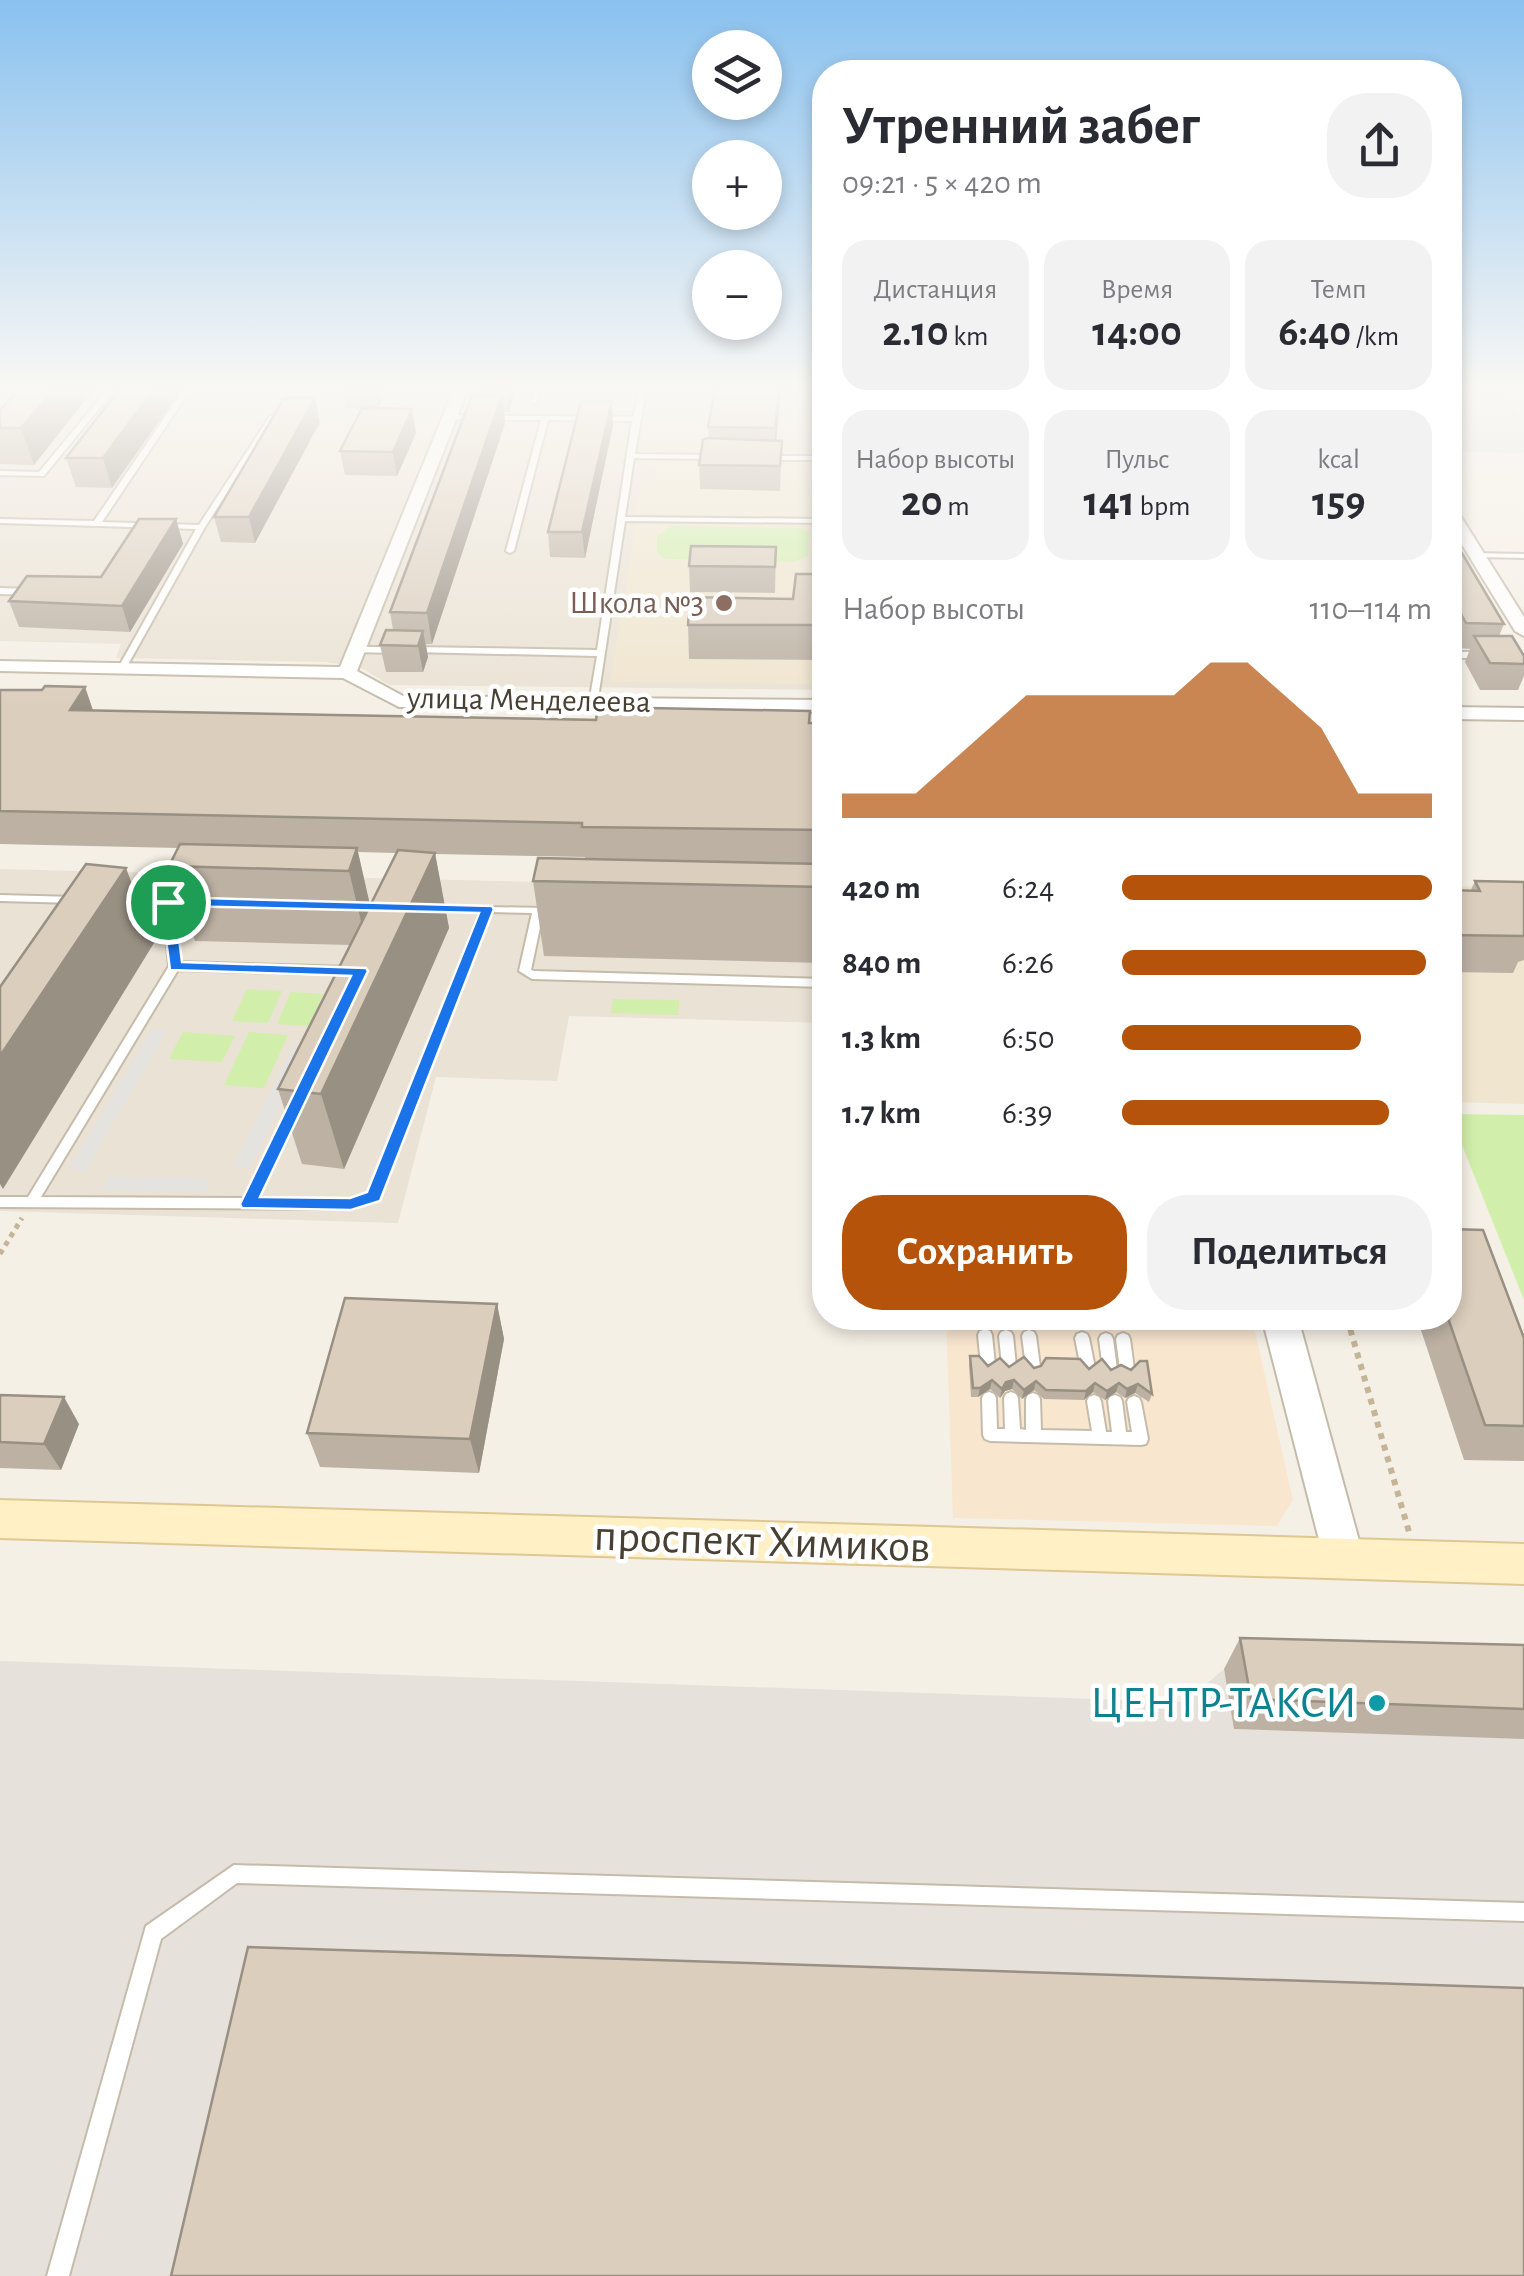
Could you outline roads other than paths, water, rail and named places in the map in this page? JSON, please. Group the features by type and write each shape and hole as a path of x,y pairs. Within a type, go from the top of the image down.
{"main road":[{"name":"проспект Химиков","path":"0,1520 1524,1564"}],"street":[{"path":"348,672 418,495"},
{"path":"1462,532 1524,632"},
{"name":"улица Менделеева","path":"0,666 348,672 399,700 812,706"},
{"path":"1462,713 1524,714"},
{"path":"1283,1330 1344,1559"}],"lane":[{"path":"97,523 116,495"},
{"path":"122,668 221,495"},
{"path":"510,551 525,495"},
{"path":"594,703 628,495"},
{"path":"624,519 812,521"},
{"path":"0,521 201,526"},
{"path":"135,538 144,524"},
{"path":"1476,555 1524,556"},
{"path":"0,592 40,592"},
{"path":"356,650 602,652"},
{"path":"1462,655 1487,656"},
{"path":"0,898 86,900"},
{"path":"104,900 206,902"},
{"path":"31,1202 175,966 168,902"},
{"path":"417,907 557,910"},
{"path":"0,1202 351,1204 374,1196 487,909"},
{"path":"538,910 526,971 532,975 812,983"},
{"path":"175,966 365,966 352,989"},
{"path":"248,1204 300,1096"},
{"path":"985,1335 988,1365"},
{"path":"1006,1336 1009,1366"},
{"path":"1029,1336 1032,1366"},
{"path":"1082,1338 1088,1368"},
{"path":"1106,1339 1110,1369"},
{"path":"1123,1339 1127,1369"},
{"path":"989,1398 990,1435 1141,1439 1134,1402"},
{"path":"1011,1398 1013,1436"},
{"path":"1033,1399 1034,1436"},
{"path":"1094,1401 1100,1438"},
{"path":"1114,1402 1120,1438"},
{"path":"58,2276 153,1932 234,1874 1524,1912"}],"place":[{"name":"Школа №3","path":"724,603"},
{"name":"ЦЕНТР-ТАКСИ","path":"1377,1703"}]}
